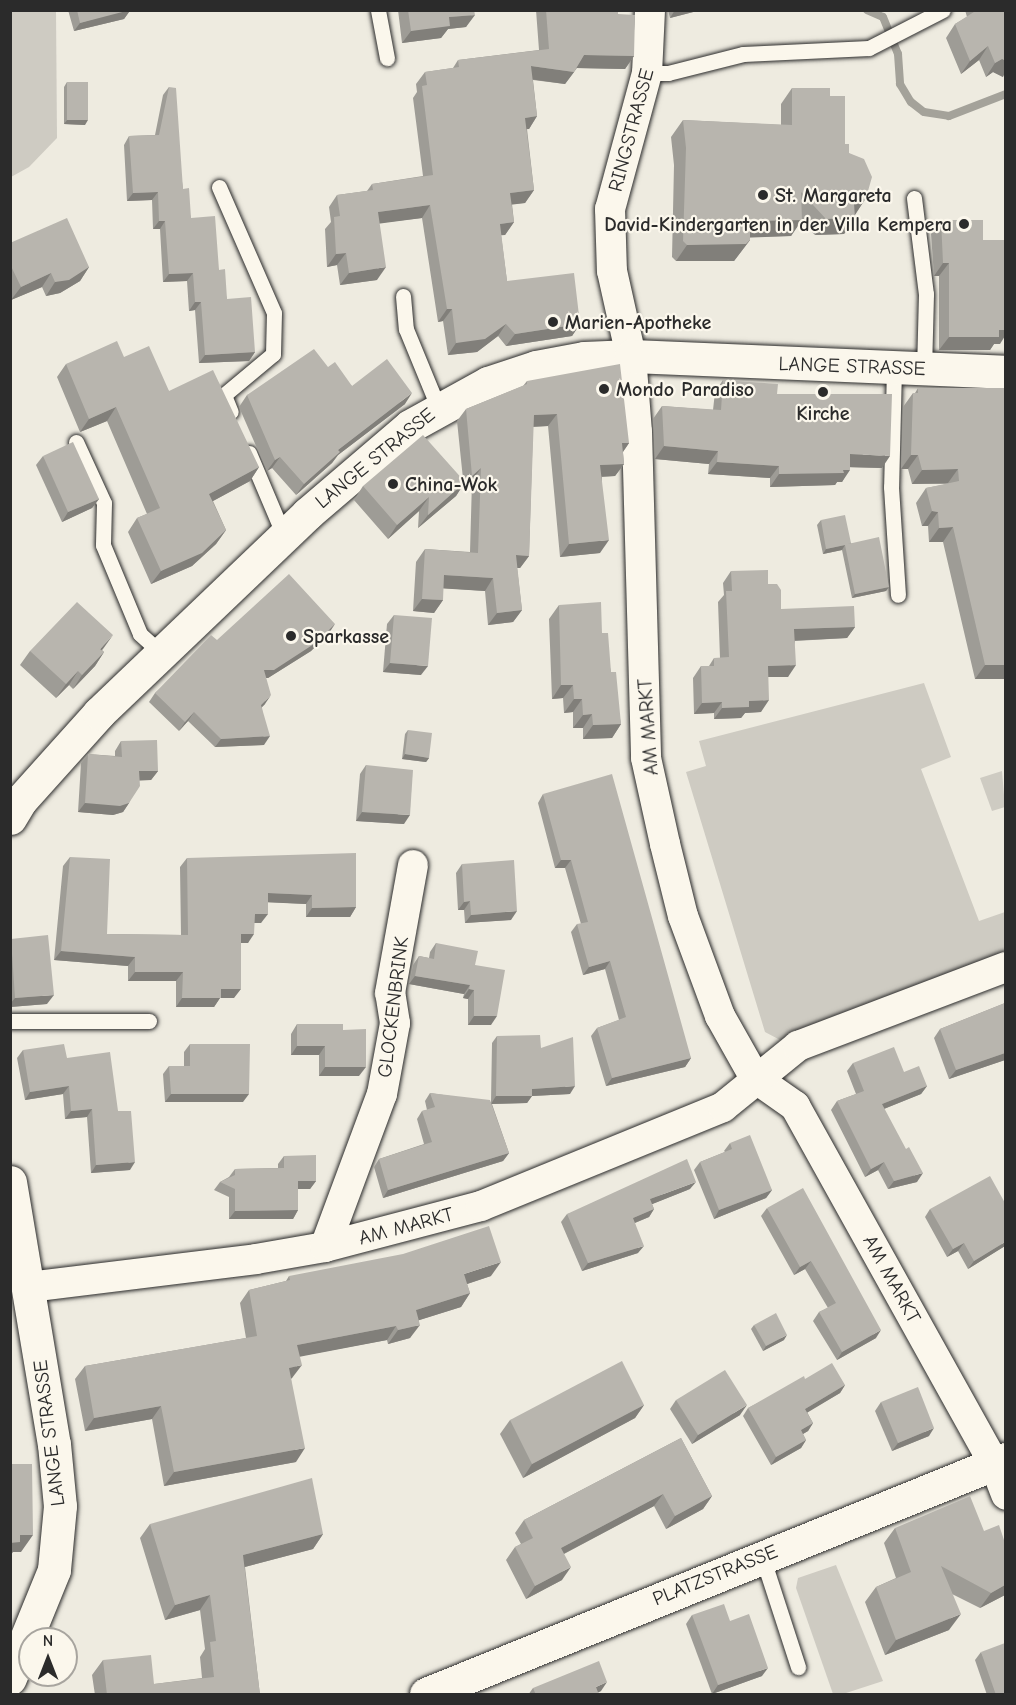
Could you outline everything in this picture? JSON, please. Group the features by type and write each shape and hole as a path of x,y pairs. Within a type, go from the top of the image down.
{"main road":[{"name":"LANGE STRASSE","path":"10,818 21,800 99,713 284,536 410,426 438,407 488,383 536,367 584,358 631,356 1005,372"},
{"name":"LANGE STRASSE","path":"10,1182 29,1287 60,1506 54,1570 10,1678"},
{"name":"PLATZSTRASSE","path":"426,1695 762,1556 1000,1461"}],"street":[{"name":"RINGSTRASSE","path":"631,356 612,271 610,209 647,73 651,45 650,10"},
{"name":"AM MARKT","path":"631,356 638,432 646,758 683,916 720,1016 755,1078 795,1106 1000,1461 1005,1495"},
{"name":"GLOCKENBRINK","path":"325,1247 382,1094 395,1023 390,993 413,865"},
{"name":"AM MARKT","path":"29,1287 256,1259 325,1247 481,1206 723,1107 755,1078 798,1046 1005,968"}],"lane":[{"path":"378,10 387,58"},
{"path":"647,73 668,73 743,54 869,48 943,10"},
{"path":"219,187 274,313 273,354 224,395 284,536"},
{"path":"898,595 891,487 909,369 926,294 914,198"},
{"path":"403,296 405,329 438,407"},
{"path":"76,442 104,503 103,544 140,634 161,653"},
{"path":"10,1021 149,1021"},
{"path":"762,1556 798,1667"}],"shaded area":[{"path":"11,10 56,11 57,138 29,167 11,177"},
{"path":"924,683 951,757 921,769 979,921 1005,912 1005,952 782,1041 765,1032 686,772 706,766 699,741"},
{"path":"1002,771 1005,807 992,811 980,778"},
{"path":"836,1565 883,1681 843,1694 833,1694 796,1588 798,1578"}],"building":[{"path":"77,10 130,10 80,23"},
{"path":"408,10 474,10 475,15 449,17 450,26 411,31"},
{"path":"546,10 618,10 618,14 635,15 634,56 584,55 574,72 531,66 537,116 525,118 534,190 510,193 514,222 500,224 507,281 574,273 580,324 515,334 506,324 485,339 456,343 452,309 447,309 430,205 378,212 386,267 349,273 346,253 336,254 334,217 340,216 337,195 373,190 372,184 433,175 422,86 427,85 425,72 459,67 458,60 549,49"},
{"path":"977,10 1005,10 1005,60 1002,59 995,63 988,46 970,61 955,24"},
{"path":"67,82 88,82 88,120 67,120"},
{"path":"169,87 176,88 183,189 189,188 191,218 215,216 219,270 225,269 227,299 251,297 255,352 205,355 201,302 195,302 193,273 169,274 165,221 159,221 158,192 133,193 129,136 159,135"},
{"name":"St. Margareta","path":"792,88 830,88 830,96 845,96 845,144 849,144 849,153 864,159 872,177 866,198 854,203 855,218 826,219 801,192 802,220 750,221 750,240 746,244 687,245 683,241 686,148 683,120 792,125"},
{"path":"67,218 89,267 69,280 55,282 51,273 21,287 10,264 10,243"},
{"path":"941,220 983,220 983,240 1005,240 1005,330 999,330 999,337 949,337 949,263 943,263"},
{"path":"117,341 124,357 149,346 169,391 213,370 259,467 209,494 226,530 202,553 161,571 137,518 160,508 116,407 89,419 66,364"},
{"path":"314,349 328,367 335,362 352,386 387,359 412,393 338,450 340,452 304,484 280,457 275,460 247,395"},
{"path":"620,364 629,443 622,443 624,464 600,465 609,540 569,544 557,414 534,415 529,556 516,555 522,610 497,613 493,578 444,575 443,600 422,599 425,549 478,553 481,468 472,476 466,409 527,384 527,381"},
{"path":"723,380 778,384 777,394 892,394 890,456 850,454 850,470 843,470 844,473 779,474 779,466 717,462 718,451 664,446 662,406 721,410"},
{"path":"918,388 1005,388 1005,665 985,665 953,527 939,528 938,512 932,511 926,488 959,481 958,469 922,470 918,455 911,455 913,393 918,393"},
{"path":"423,435 465,482 428,515 429,497 397,525 363,486"},
{"path":"73,442 99,499 68,512 43,456"},
{"path":"845,515 851,543 848,544 879,537 889,587 855,594 845,545 826,549 821,520"},
{"path":"768,570 768,584 777,584 781,590 781,609 854,606 855,627 794,629 796,665 768,666 769,700 749,701 749,707 722,708 722,702 702,703 701,666 714,666 714,658 729,657 726,591 732,591 731,571"},
{"path":"289,574 335,624 317,642 274,670 264,670 271,695 261,705 270,736 221,739 194,712 185,722 155,693 211,635 217,640"},
{"path":"77,602 113,635 100,649 104,652 82,675 78,671 66,684 30,651"},
{"path":"601,602 602,633 608,633 611,672 616,672 621,724 593,725 592,714 583,715 582,699 574,699 573,685 561,685 559,605"},
{"path":"394,615 432,618 428,666 390,663"},
{"path":"408,730 432,733 429,758 405,754"},
{"path":"157,740 158,771 139,771 140,786 129,803 120,806 85,803 88,754 122,757 121,741"},
{"path":"366,765 413,770 410,815 362,812"},
{"path":"612,774 691,1058 612,1078 597,1028 626,1017 610,961 589,967 577,924 588,922 571,860 561,860 543,794"},
{"path":"356,853 356,907 312,908 312,895 268,893 268,914 255,914 254,934 241,934 241,989 221,989 221,998 182,998 183,972 135,972 135,957 61,951 70,857 110,859 107,934 188,935 187,858"},
{"path":"514,860 517,911 471,915 470,901 464,902 462,864"},
{"path":"48,935 54,995 15,998 11,939"},
{"path":"436,943 478,951 475,965 505,970 497,1016 474,1016 474,990 469,989 470,985 415,976 419,956 434,959"},
{"path":"1005,1003 1005,1053 956,1070 940,1029"},
{"path":"297,1024 343,1024 343,1030 366,1029 366,1067 325,1067 325,1046 297,1046"},
{"path":"540,1035 541,1048 573,1037 575,1086 532,1089 532,1096 496,1096 497,1036"},
{"path":"64,1044 67,1058 110,1052 118,1111 131,1111 135,1162 96,1165 92,1109 71,1111 69,1086 30,1092 23,1050"},
{"path":"190,1044 250,1044 249,1094 171,1094 169,1066 190,1066"},
{"path":"894,1047 904,1072 919,1066 927,1086 882,1104 906,1149 909,1147 923,1173 894,1181 884,1162 871,1169 837,1101 864,1091 853,1063"},
{"path":"430,1093 490,1100 509,1153 388,1190 379,1159 432,1142 422,1111 435,1107"},
{"path":"750,1135 772,1190 719,1210 700,1162 732,1149 730,1143"},
{"path":"316,1155 316,1181 298,1181 298,1210 235,1211 235,1189 220,1182 235,1175 235,1169 284,1168 284,1156"},
{"path":"687,1159 696,1182 650,1199 654,1209 633,1218 644,1246 588,1263 567,1214"},
{"path":"990,1176 1005,1203 1005,1242 974,1261 964,1243 953,1249 930,1209"},
{"path":"803,1188 881,1330 842,1352 819,1312 836,1303 811,1261 800,1267 767,1208"},
{"path":"489,1226 501,1262 464,1274 470,1293 416,1310 420,1325 398,1330 396,1326 297,1345 302,1365 289,1368 305,1448 174,1472 161,1406 94,1418 85,1366 257,1336 249,1290 290,1280 289,1276 403,1254"},
{"path":"776,1313 787,1335 766,1346 754,1325"},
{"path":"622,1361 644,1405 532,1464 510,1420"},
{"path":"832,1363 845,1385 805,1409 813,1423 801,1430 806,1440 776,1457 748,1408"},
{"path":"725,1370 747,1405 698,1435 676,1400"},
{"path":"918,1387 934,1428 898,1443 881,1402"},
{"path":"681,1438 712,1496 675,1516 663,1494 561,1548 571,1567 535,1586 515,1547 533,1538 524,1520"},
{"path":"10,1464 32,1464 33,1535 20,1535 20,1542 10,1543"},
{"path":"312,1478 323,1534 243,1555 260,1695 107,1695 103,1660 151,1655 154,1684 214,1677 210,1642 216,1641 210,1595 175,1605 150,1524"},
{"path":"970,1496 984,1531 999,1525 1005,1543 1005,1585 991,1593 941,1566 961,1614 896,1640 876,1587 911,1572 895,1528"},
{"path":"724,1604 730,1621 749,1614 768,1668 718,1685 692,1615"},
{"path":"1005,1643 1005,1695 996,1695 981,1652"},
{"path":"599,1661 607,1682 596,1687 599,1695 536,1695 533,1688"}],"waterway":[{"path":"867,10 883,17 898,54 900,84 911,102 924,112 949,116 1006,94"}],"place":[{"name":"St. Margareta","path":"763,195"},
{"name":"David-Kindergarten in der Villa Kempera","path":"964,224"},
{"name":"Marien-Apotheke","path":"553,322"},
{"name":"Mondo Paradiso","path":"604,389"},
{"name":"Kirche","path":"823,392"},
{"name":"China-Wok","path":"393,484"},
{"name":"Sparkasse","path":"291,636"}]}
